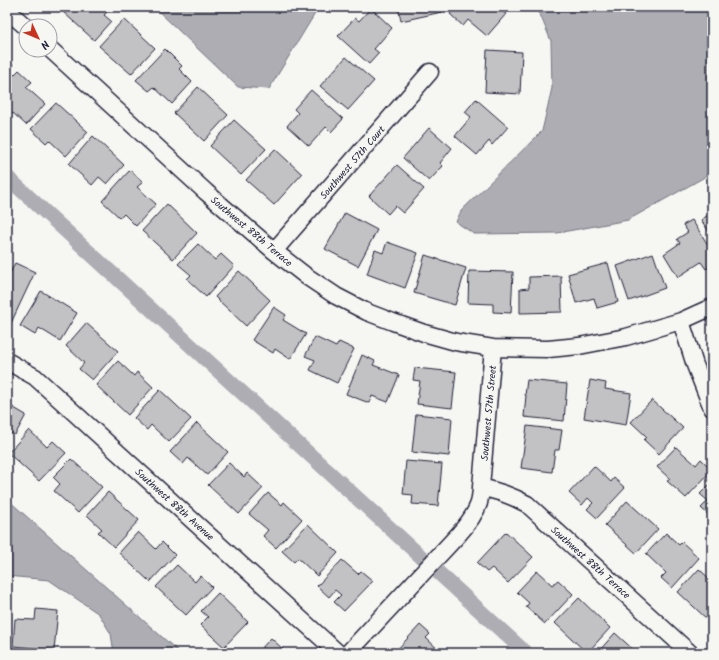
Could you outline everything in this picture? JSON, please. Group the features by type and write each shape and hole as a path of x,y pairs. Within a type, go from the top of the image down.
{"street":[{"path":"7,10 18,20"},
{"name":"Southwest 88th Terrace","path":"58,56 206,192 274,251 306,276 336,296 367,312 424,333 456,342 493,348"},
{"name":"Southwest 57th Court","path":"274,251 430,72"},
{"path":"493,348 548,349 579,346 626,337 681,321 712,307"},
{"path":"681,321 695,365 712,408"},
{"name":"Southwest 57th Street","path":"348,653 468,524 475,512 479,503 481,487 493,348"},
{"name":"Southwest 88th Avenue","path":"7,361 35,377 338,653"},
{"name":"Southwest 88th Terrace","path":"481,487 504,493 526,504 690,653"}],"shaded area":[{"path":"154,7 319,7 269,89 238,87"},
{"path":"537,7 712,7 712,170 703,178 628,220 557,233 474,234 456,222 461,211 542,131 552,88 551,41"},
{"path":"7,499 180,653 114,653 111,634 99,614 49,580 7,576"}],"building":[{"path":"68,7 110,7 111,8 104,15 111,21 94,40 63,12"},
{"path":"398,7 441,7 442,12 401,21"},
{"path":"456,7 497,7 506,14 487,36 468,20 463,26 450,14"},
{"path":"371,8 392,28 374,49 379,53 369,64 338,36 355,18 359,21"},
{"path":"124,19 155,48 131,74 99,46"},
{"path":"165,49 182,66 179,69 192,82 172,104 154,87 149,91 136,80"},
{"path":"487,50 522,52 520,94 485,92"},
{"path":"346,57 374,81 348,110 320,86"},
{"path":"7,59 13,65 7,71"},
{"path":"19,70 32,82 26,87 45,104 26,125 13,113 10,117 7,115 7,82"},
{"path":"198,87 228,115 204,141 174,113"},
{"path":"311,90 343,119 331,132 326,127 309,146 287,126 298,113 294,109"},
{"path":"476,99 508,127 492,145 489,141 477,155 455,136 471,117 465,112"},
{"path":"56,103 88,132 66,156 49,140 46,143 31,129"},
{"path":"234,120 266,149 241,175 210,146"},
{"path":"429,128 452,148 440,163 443,166 429,181 403,158"},
{"path":"93,136 124,165 107,184 99,177 92,185 69,164"},
{"path":"275,149 302,174 274,205 246,180"},
{"path":"397,165 424,189 403,213 395,206 388,214 369,196"},
{"path":"130,170 143,182 137,187 156,204 136,226 124,214 120,218 102,201"},
{"path":"167,204 197,233 173,259 142,231"},
{"path":"712,212 712,236 701,220"},
{"path":"345,213 377,230 358,266 325,249"},
{"path":"692,220 712,251 712,265 706,269 701,262 678,277 664,254 680,243 677,239 688,232 683,225"},
{"path":"387,242 418,253 405,288 367,274 375,250 383,253"},
{"path":"198,244 215,260 221,254 234,266 206,297 187,279 191,275 178,264"},
{"path":"653,253 665,288 629,301 617,266"},
{"path":"425,255 466,268 455,305 414,293"},
{"path":"15,263 35,272 11,323 7,321 7,279"},
{"path":"608,263 618,302 597,308 594,298 576,303 568,274"},
{"path":"239,271 270,300 246,326 215,297"},
{"path":"469,271 513,272 511,313 493,312 493,304 468,303"},
{"path":"561,276 562,312 520,313 520,289 529,288 529,277"},
{"path":"41,291 77,313 60,341 39,328 35,335 20,326"},
{"path":"274,307 286,315 283,320 306,334 290,359 275,349 273,353 252,340"},
{"path":"86,323 118,351 92,380 79,369 84,363 66,346"},
{"path":"315,337 336,347 339,342 354,349 337,383 310,370 315,360 305,356"},
{"path":"362,355 375,361 373,365 399,375 388,402 372,396 369,403 346,394"},
{"path":"118,361 134,376 137,372 153,387 128,415 96,385"},
{"path":"415,368 456,372 452,408 417,404 420,381 413,380"},
{"path":"527,380 567,384 564,421 524,417"},
{"path":"590,380 606,383 605,389 631,393 626,425 584,418"},
{"path":"160,390 191,419 169,442 151,425 147,430 134,418"},
{"path":"652,400 683,428 659,454 644,440 647,437 631,422"},
{"path":"7,404 26,415 15,435 7,431"},
{"path":"416,414 452,418 449,456 412,452"},
{"path":"197,423 228,452 207,475 188,458 183,464 170,452"},
{"path":"527,426 562,430 559,450 555,450 552,472 521,468"},
{"path":"29,430 47,447 53,441 66,453 39,481 8,453"},
{"path":"676,447 696,465 701,459 712,470 686,498 667,481 670,479 657,467"},
{"path":"71,459 102,487 78,513 54,491 60,484 53,477"},
{"path":"406,461 442,464 438,506 412,504 413,495 403,494"},
{"path":"229,463 244,477 247,473 263,488 239,514 208,485"},
{"path":"594,466 611,482 614,478 625,488 597,518 587,509 593,503 588,498 582,505 569,493"},
{"path":"712,482 712,518 701,508 708,501 700,494"},
{"path":"108,492 139,520 114,547 98,532 102,529 87,515"},
{"path":"268,493 282,505 284,502 302,519 276,548 263,536 268,530 249,514"},
{"path":"627,501 658,529 636,553 605,525"},
{"path":"308,524 338,553 317,576 298,558 294,562 282,551"},
{"path":"138,532 156,549 162,542 175,555 150,582 119,553"},
{"path":"506,532 533,557 508,583 492,568 487,572 477,563"},
{"path":"666,533 679,545 682,542 699,558 672,588 661,578 666,573 646,554"},
{"path":"342,560 358,574 361,571 373,581 344,611 334,602 341,595 335,590 329,597 317,586"},
{"path":"177,565 195,582 200,576 212,587 186,615 156,587"},
{"path":"699,569 712,581 712,618 709,621 678,592"},
{"path":"537,571 552,585 558,580 573,594 545,624 526,607 529,603 517,592"},
{"path":"218,593 248,622 224,647 200,625 208,617 201,611"},
{"path":"579,598 610,628 587,653 555,623"},
{"path":"36,609 58,611 54,650 13,646 15,619 35,620"},
{"path":"420,625 430,634 426,638 442,653 394,653"},
{"path":"615,633 637,653 601,653 599,651"},
{"path":"271,638 287,653 257,653"}],"waterway":[{"path":"7,177 526,653"}]}
